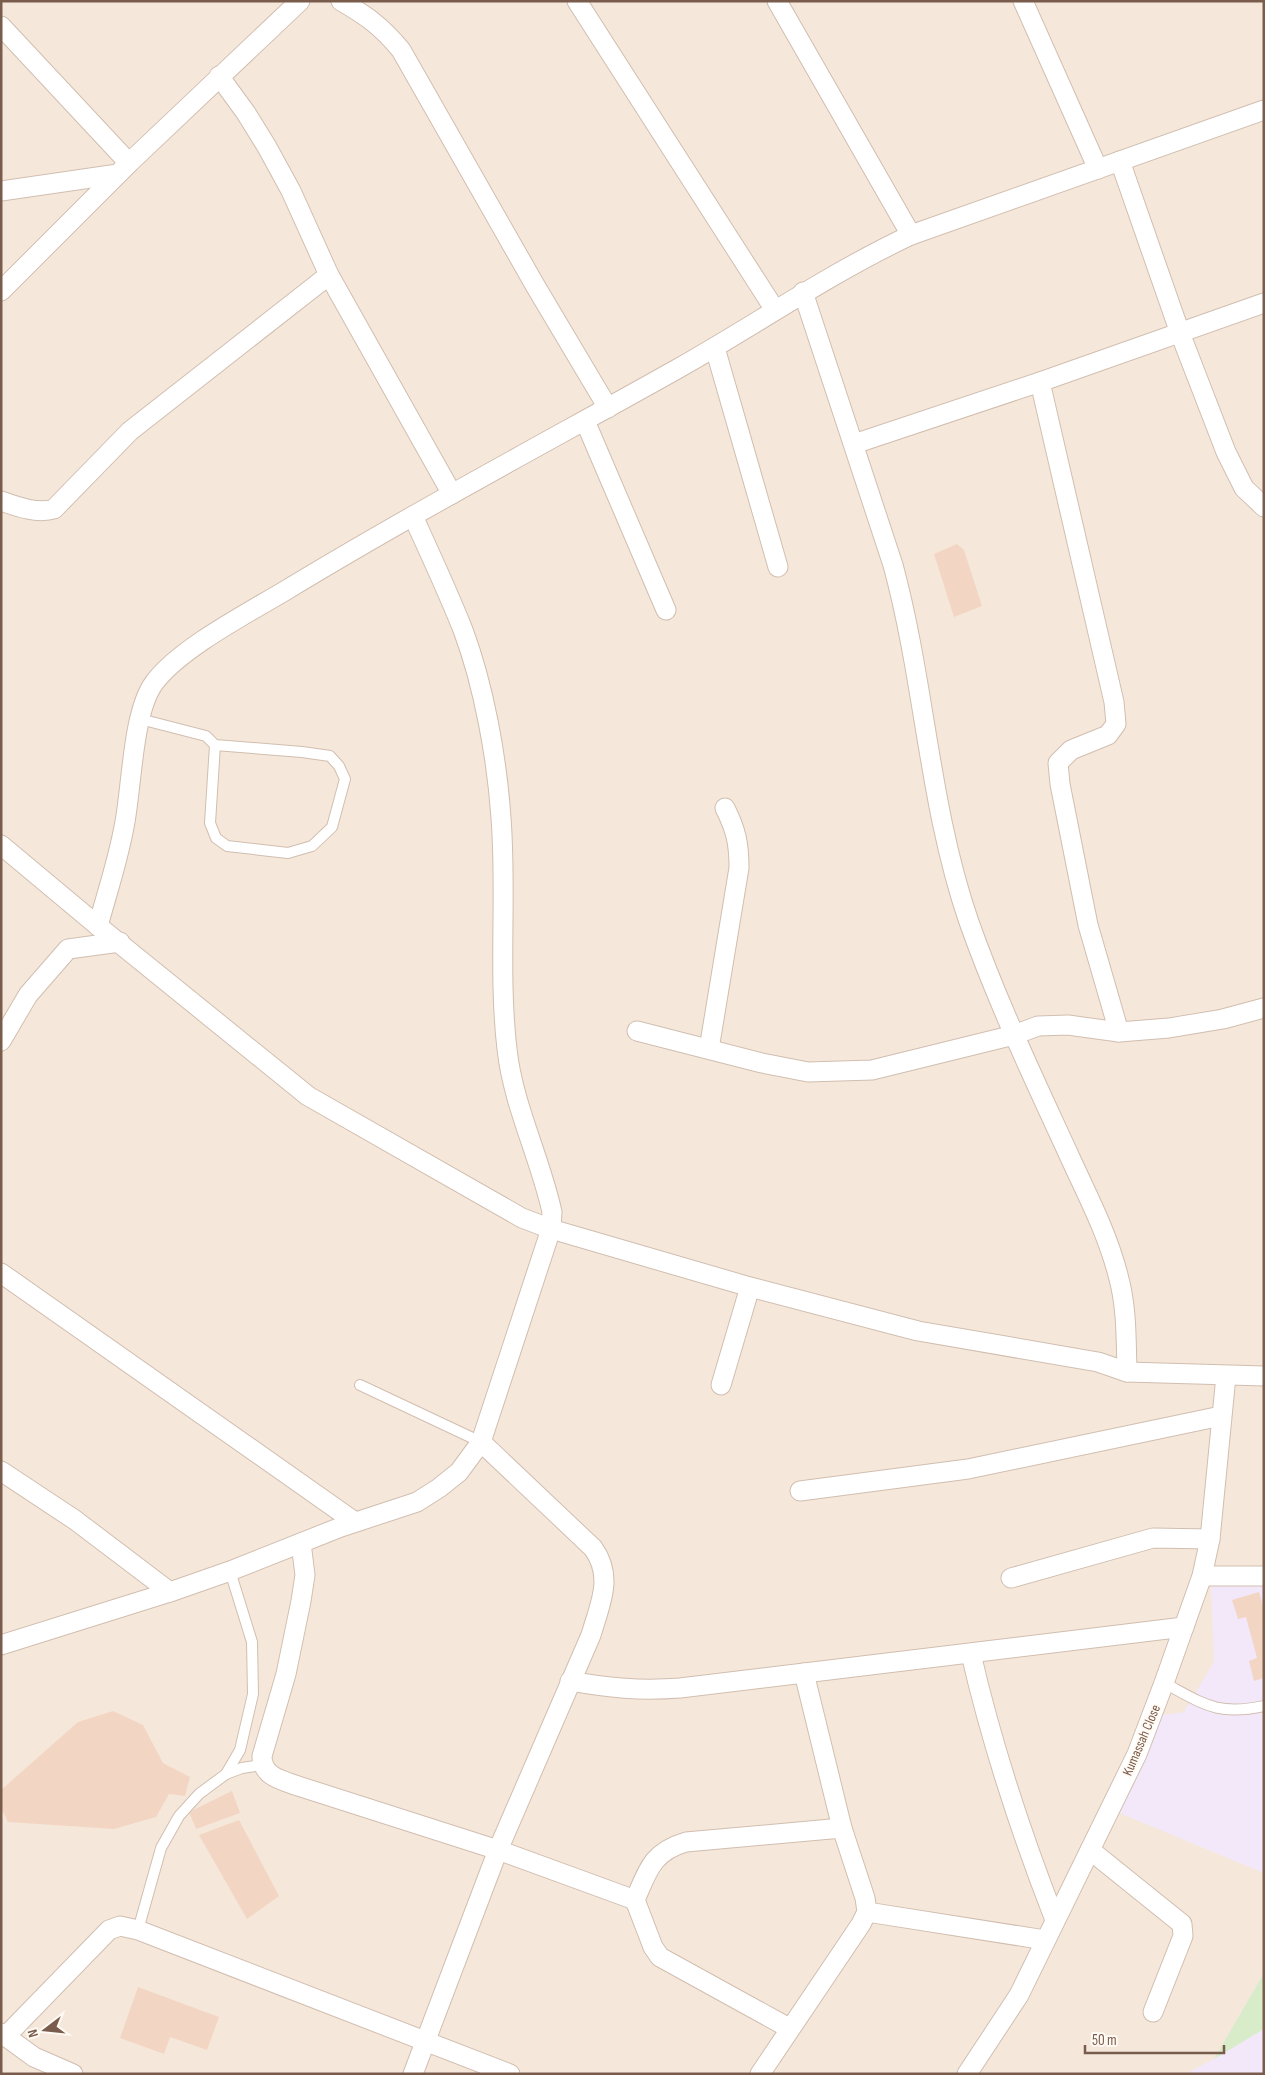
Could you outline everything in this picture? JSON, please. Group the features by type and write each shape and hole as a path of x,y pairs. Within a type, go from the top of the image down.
{"street":[{"path":"1,291 123,168 300,1"},
{"path":"341,1 368,16 401,50 536,287 608,408"},
{"path":"577,1 775,310"},
{"path":"777,1 911,235"},
{"path":"1023,1 1098,169"},
{"path":"1,26 123,168"},
{"path":"219,76 267,147 291,192 329,275 452,494"},
{"path":"98,926 124,827 142,710 152,685 168,668 194,647 341,557 715,348 803,292 883,248 911,235 1264,110"},
{"path":"1120,161 1180,333 1226,452 1244,488 1264,507"},
{"path":"1,191 123,168"},
{"path":"1,501 33,510 47,511 54,509 130,431 329,275"},
{"path":"803,292 893,565 904,608 949,858 970,924 1014,1035 1104,1233 1118,1275 1125,1311 1127,1372"},
{"path":"854,444 1040,382 1264,303"},
{"path":"715,348 778,567"},
{"path":"1040,382 1114,702 1116,724 1108,735 1071,750 1058,763 1060,784 1088,925 1119,1032"},
{"path":"585,421 666,610"},
{"path":"1,1645 170,1592 356,1522 417,1502 459,1472 481,1442 551,1229 552,1212 516,1094 507,1050 503,995 504,864 501,817 492,747 478,684 463,632 413,516"},
{"path":"709,1049 739,868 739,848 736,830 725,808"},
{"path":"1,845 308,1096 522,1218 551,1229 750,1286 918,1330 1098,1362 1127,1372 1264,1376"},
{"path":"1,1041 28,995 68,948 120,942"},
{"path":"637,1030 808,1072 872,1070 1014,1035 1049,1024 1119,1032 1169,1028 1223,1020 1264,1008"},
{"path":"1,1273 356,1522"},
{"path":"721,1384 750,1286"},
{"name":"Kumassah Close","path":"968,2074 1019,1995 1138,1754 1202,1576 1210,1539 1226,1376"},
{"path":"800,1491 968,1469 1221,1416"},
{"path":"413,2074 498,1850 591,1635 602,1599 604,1568 600,1557 593,1548 481,1442"},
{"path":"1,1471 75,1520 170,1592"},
{"path":"1011,1578 1153,1538 1210,1539"},
{"path":"301,1543 305,1575 286,1674 262,1756 262,1765 267,1772 298,1786 498,1850 635,1900"},
{"path":"1202,1576 1264,1576"},
{"path":"570,1681 614,1689 680,1688 1184,1627"},
{"path":"971,1654 1000,1765 1055,1920"},
{"path":"760,2074 868,1912 842,1828 804,1673"},
{"path":"789,2028 660,1957 653,1947 635,1900 652,1864 662,1852 686,1842 842,1828"},
{"path":"1090,1850 1182,1924 1184,1936 1153,2012"},
{"path":"868,1912 1045,1940"},
{"path":"73,2074 34,2057 3,2035 109,1930 120,1926 138,1930 510,2074"}],"lane":[{"path":"140,719 206,736 215,745 330,756 339,766 345,779 332,827 312,846 288,853 227,846 216,838 210,822 215,745"},
{"path":"360,1385 481,1442"},
{"path":"226,1774 240,1750 253,1694 252,1642 230,1570"},
{"path":"1164,1682 1210,1707 1229,1711 1264,1706"},
{"path":"138,1930 161,1848 179,1816 199,1794 226,1774 242,1768 262,1765"}],"shaded area":[{"path":"1,1 1264,1 1264,2074 1,2074"},
{"path":"1264,1584 1264,1873 1112,1810 1157,1716 1184,1712 1214,1662 1211,1585"},
{"path":"1264,1973 1264,2074 1185,2074 1214,2059"}],"green space":[{"path":"1264,1973 1264,2029 1214,2059"}],"building":[{"path":"957,544 964,550 982,606 954,617 934,554"},
{"path":"1259,1592 1264,1609 1264,1678 1254,1681 1249,1661 1257,1658 1246,1617 1238,1619 1232,1600"},
{"path":"113,1711 143,1725 163,1763 190,1777 185,1796 169,1794 156,1817 114,1829 8,1822 1,1807 1,1790 78,1722"},
{"path":"232,1791 240,1813 196,1829 189,1812"},
{"path":"239,1820 279,1896 247,1919 199,1835"},
{"path":"138,1987 219,2017 207,2050 170,2037 164,2054 120,2038"}]}
